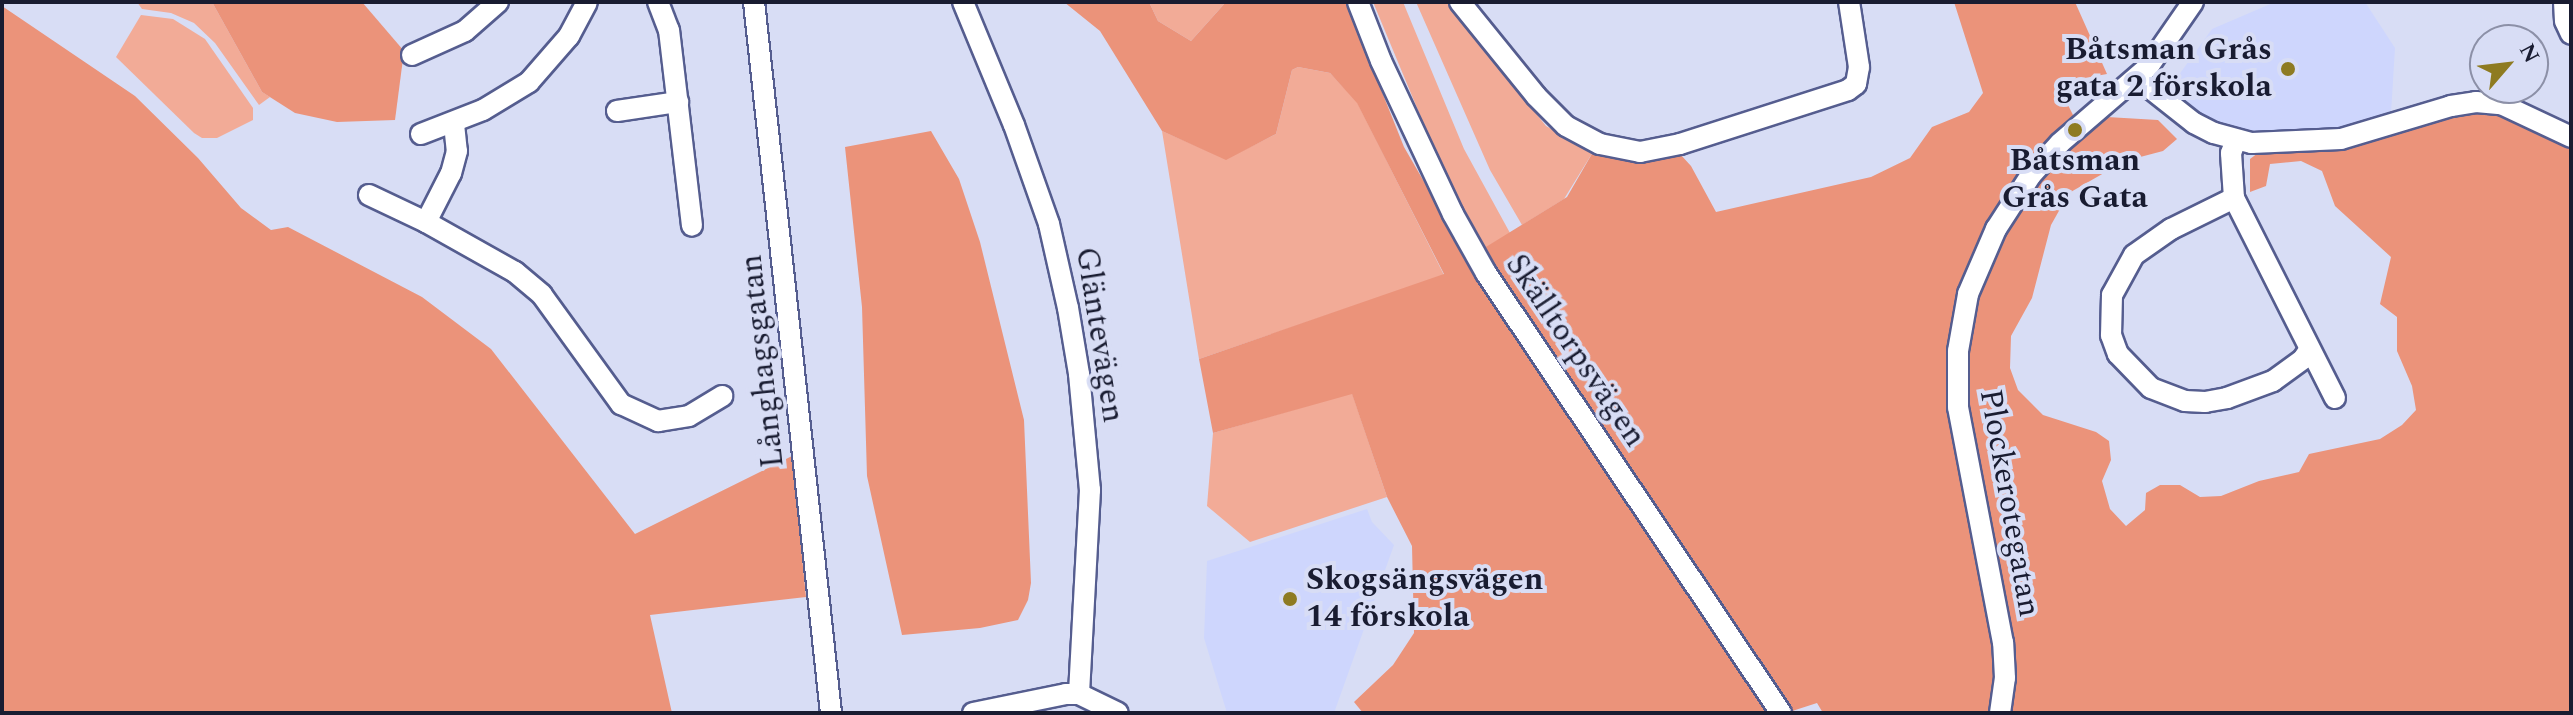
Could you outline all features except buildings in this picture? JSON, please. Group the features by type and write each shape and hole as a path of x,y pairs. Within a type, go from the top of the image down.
{"street":[{"path":"412,55 465,31 498,2"},
{"path":"421,134 454,124 500,101 535,76 569,36 587,2"},
{"path":"658,2 669,30 692,226"},
{"name":"Långhagsgatan","path":"754,2 831,713"},
{"name":"Gläntevägen","path":"963,2 1014,125 1049,224 1068,308 1090,490 1079,694"},
{"name":"Skälltorpsvägen","path":"1358,2 1381,61 1453,214 1486,273 1781,713"},
{"path":"1460,2 1536,96 1566,126 1600,144 1640,152 1680,144 1848,90 1856,84 1859,67 1849,2"},
{"name":"Plockerotegatan","path":"2000,713 2005,678 2003,643 1958,407 1958,351 1965,309 1986,247 2022,186 2060,143 2137,78 2193,2"},
{"path":"2564,2 2565,21 2571,34"},
{"path":"2137,78 2194,123 2236,140 2293,143 2341,139 2469,103"},
{"path":"617,111 678,102"},
{"path":"2501,104 2570,134"},
{"path":"426,222 457,151 454,124"},
{"path":"2236,140 2231,153 2234,198 2335,398"},
{"path":"369,195 426,222 515,272 542,295 621,404 658,421 689,416 722,396"},
{"path":"2234,198 2171,229 2134,255 2112,295 2111,335 2118,354 2151,388 2185,401 2205,402 2227,398 2273,381 2303,359 2309,350"},
{"path":"973,713 1053,696 1079,694 1118,713"}],"shaded area":[{"path":"137,2 212,2 262,92 270,97 259,105 215,43 194,23 171,13 142,9"},
{"path":"212,2 362,2 404,51 395,120 337,122 295,113 262,92"},
{"path":"1064,2 1149,2 1158,21 1191,41 1226,2 1346,2 1404,147 1468,258 1567,197 1593,152 1635,159 1680,154 1691,166 1716,212 1871,177 1910,158 1932,127 1969,112 1983,93 1954,2 2075,2 2107,74 2057,83 2073,115 2158,120 2177,139 2163,151 2125,161 2069,193 2051,225 2032,298 2011,336 2010,368 2018,390 2043,415 2096,432 2109,441 2111,460 2102,481 2110,509 2126,526 2145,510 2146,493 2160,485 2180,485 2200,497 2221,496 2259,481 2299,472 2309,454 2380,439 2402,425 2416,410 2412,386 2397,351 2397,317 2380,304 2391,257 2335,206 2322,171 2301,161 2270,164 2266,186 2250,192 2250,159 2258,153 2272,151 2330,149 2366,143 2475,109 2519,117 2571,148 2571,713 1823,713 1817,703 1786,713 1363,713 1354,702 1393,665 1414,633 1412,546 1387,497 1352,394 1213,433 1199,359 1444,274 1357,103 1330,73 1298,67 1292,70 1276,134 1226,160 1162,131 1100,31"},
{"path":"1149,2 1226,2 1191,41 1158,21"},
{"path":"1373,2 1403,2 1464,149 1510,233 1482,250 1454,197"},
{"path":"1416,2 1448,2 1546,126 1593,152 1564,199 1522,225 1490,170"},
{"name":"Båtsman Grås gata 2 förskola","path":"2275,2 2365,2 2395,48 2391,113 2338,128 2239,132 2202,116 2168,90 2212,29"},
{"path":"2,6 135,96 198,158 241,208 271,230 288,227 422,297 491,349 635,534 792,456 806,597 650,615 672,713 2,713"},
{"path":"141,15 173,19 205,39 253,108 253,120 217,138 202,138 194,133 116,57"},
{"path":"1298,67 1330,73 1357,102 1444,275 1199,359 1162,131 1226,159 1276,134 1292,70"},
{"path":"931,131 959,179 980,242 1024,420 1031,583 1028,600 1018,620 980,628 902,635 867,476 862,307 845,147"},
{"path":"1352,393 1387,497 1250,542 1207,506 1213,433"},
{"name":"Skogsängsvägen 14 förskola","path":"1367,509 1372,522 1394,545 1334,713 1227,713 1204,638 1207,561"}],"place":[{"name":"Båtsman Grås gata 2 förskola","path":"2288,69"},
{"name":"Båtsman Grås Gata","path":"2075,130"},
{"name":"Skogsängsvägen 14 förskola","path":"1290,599"}]}
